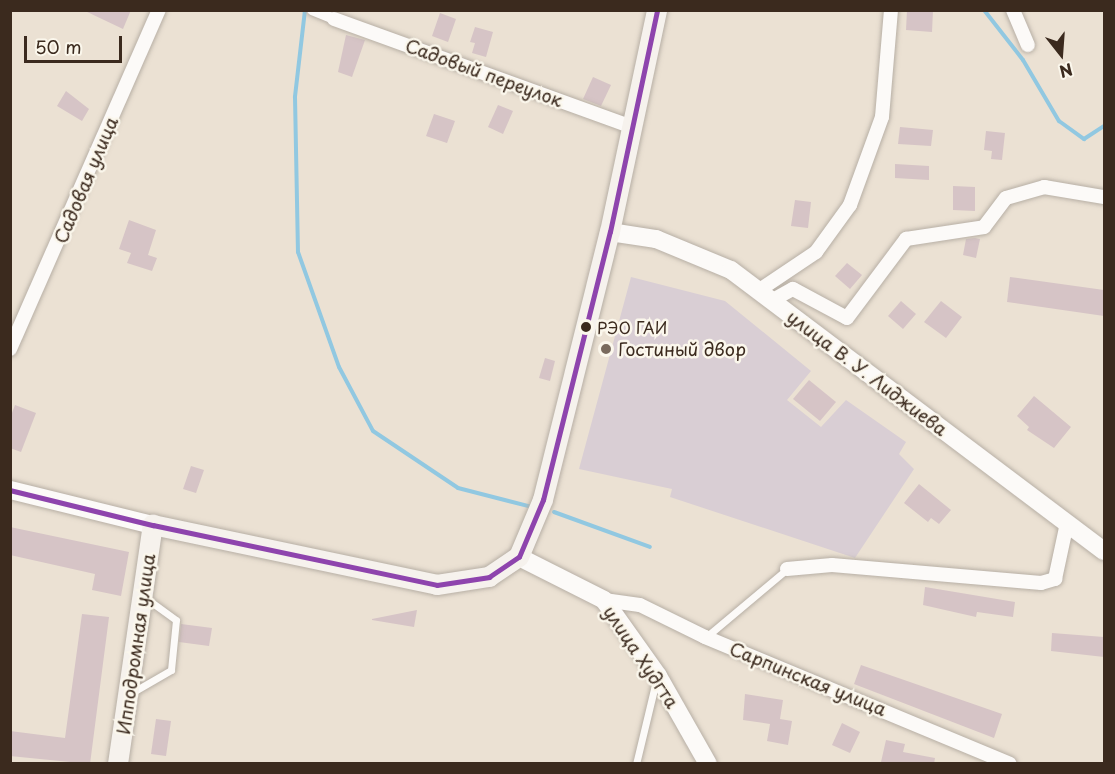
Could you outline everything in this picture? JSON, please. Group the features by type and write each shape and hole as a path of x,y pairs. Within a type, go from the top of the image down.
{"main road":[{"path":"153,525 436,585 489,577 519,557 543,500 610,232 657,10"},
{"name":"Ипподромная улица","path":"118,764 153,525"}],"street":[{"name":"Садовая улица","path":"10,349 159,10"},
{"path":"764,296 816,252 850,205 882,117 891,10"},
{"path":"1013,10 1028,45"},
{"path":"313,11 334,19"},
{"name":"Садовый переулок","path":"334,19 633,127"},
{"path":"764,296 793,289 847,318 906,239 984,227 1006,198 1044,187 1104,197"},
{"name":"улица В. У. Лиджиева","path":"610,232 656,239 731,270 1104,551"},
{"path":"10,490 153,525"},
{"path":"787,569 832,565 1041,583 1055,579 1067,523"},
{"name":"улица Худгта","path":"519,557 604,600 658,676 708,764"},
{"name":"Сарпинская улица","path":"604,600 640,605 705,637 1010,764"}],"lane":[{"path":"705,637 787,569"},
{"path":"128,694 171,670 176,620 142,596"},
{"path":"636,764 658,676"}],"shaded area":[{"path":"631,277 725,301 811,371 787,400 821,427 846,400 906,442 899,454 914,469 855,558 670,497 672,489 579,469"}],"building":[{"path":"83,10 131,10 123,29"},
{"path":"907,10 933,10 932,32 906,30"},
{"path":"440,13 456,19 448,42 432,36"},
{"path":"475,27 493,32 486,57 472,53 475,43 470,42"},
{"path":"346,35 365,40 352,77 338,72"},
{"path":"593,77 611,85 601,106 583,99"},
{"path":"66,91 89,109 82,121 57,106"},
{"path":"498,105 513,111 503,134 488,127"},
{"path":"434,114 455,121 447,143 426,136"},
{"path":"900,127 933,130 931,146 898,144"},
{"path":"986,131 1005,133 1002,160 991,159 992,151 984,150"},
{"path":"895,164 929,166 929,180 895,178"},
{"path":"953,186 975,187 975,211 953,210"},
{"path":"795,200 811,202 808,228 791,226"},
{"path":"129,220 156,230 148,255 157,258 152,271 127,263 131,253 119,249"},
{"path":"966,239 980,239 976,258 963,255"},
{"path":"847,263 862,275 850,289 835,276"},
{"path":"1010,277 1104,290 1104,316 1007,302"},
{"path":"901,301 916,314 903,329 888,316"},
{"path":"941,301 962,317 946,338 924,322"},
{"path":"545,358 555,361 550,381 539,378"},
{"path":"809,380 836,402 820,421 793,399"},
{"path":"1034,396 1071,427 1054,448 1027,430 1029,427 1017,416"},
{"path":"15,405 36,413 21,452 10,448 10,418"},
{"path":"191,466 204,470 196,493 183,489"},
{"path":"919,484 951,510 939,524 931,518 928,522 904,503"},
{"path":"10,527 129,552 121,596 92,590 95,574 10,555"},
{"path":"925,587 1015,602 1013,617 977,612 976,617 923,605"},
{"path":"417,610 414,627 372,620 372,619"},
{"path":"82,614 109,617 90,764 10,756 10,731 65,738"},
{"path":"181,624 212,628 209,646 179,642"},
{"path":"1052,633 1104,637 1104,657 1051,651"},
{"path":"861,665 1002,714 994,738 854,684"},
{"path":"745,694 783,700 780,719 792,721 788,745 767,741 770,724 743,720"},
{"path":"156,719 171,721 166,756 151,754"},
{"path":"842,723 860,732 850,753 832,745"},
{"path":"886,740 905,744 903,752 935,758 934,764 881,762"}],"waterway":[{"path":"305,10 295,97 298,252 339,367 373,431 458,488 532,507"},
{"path":"984,10 1023,60 1059,121 1084,139 1104,126"},
{"path":"554,512 650,547"}],"transit line":[{"path":"10,490 153,525 437,585 489,577 519,557 543,500 610,232 657,10"}],"place":[{"name":"РЭО ГАИ","path":"586,327"},
{"name":"Гостиный двор","path":"606,349"}]}
